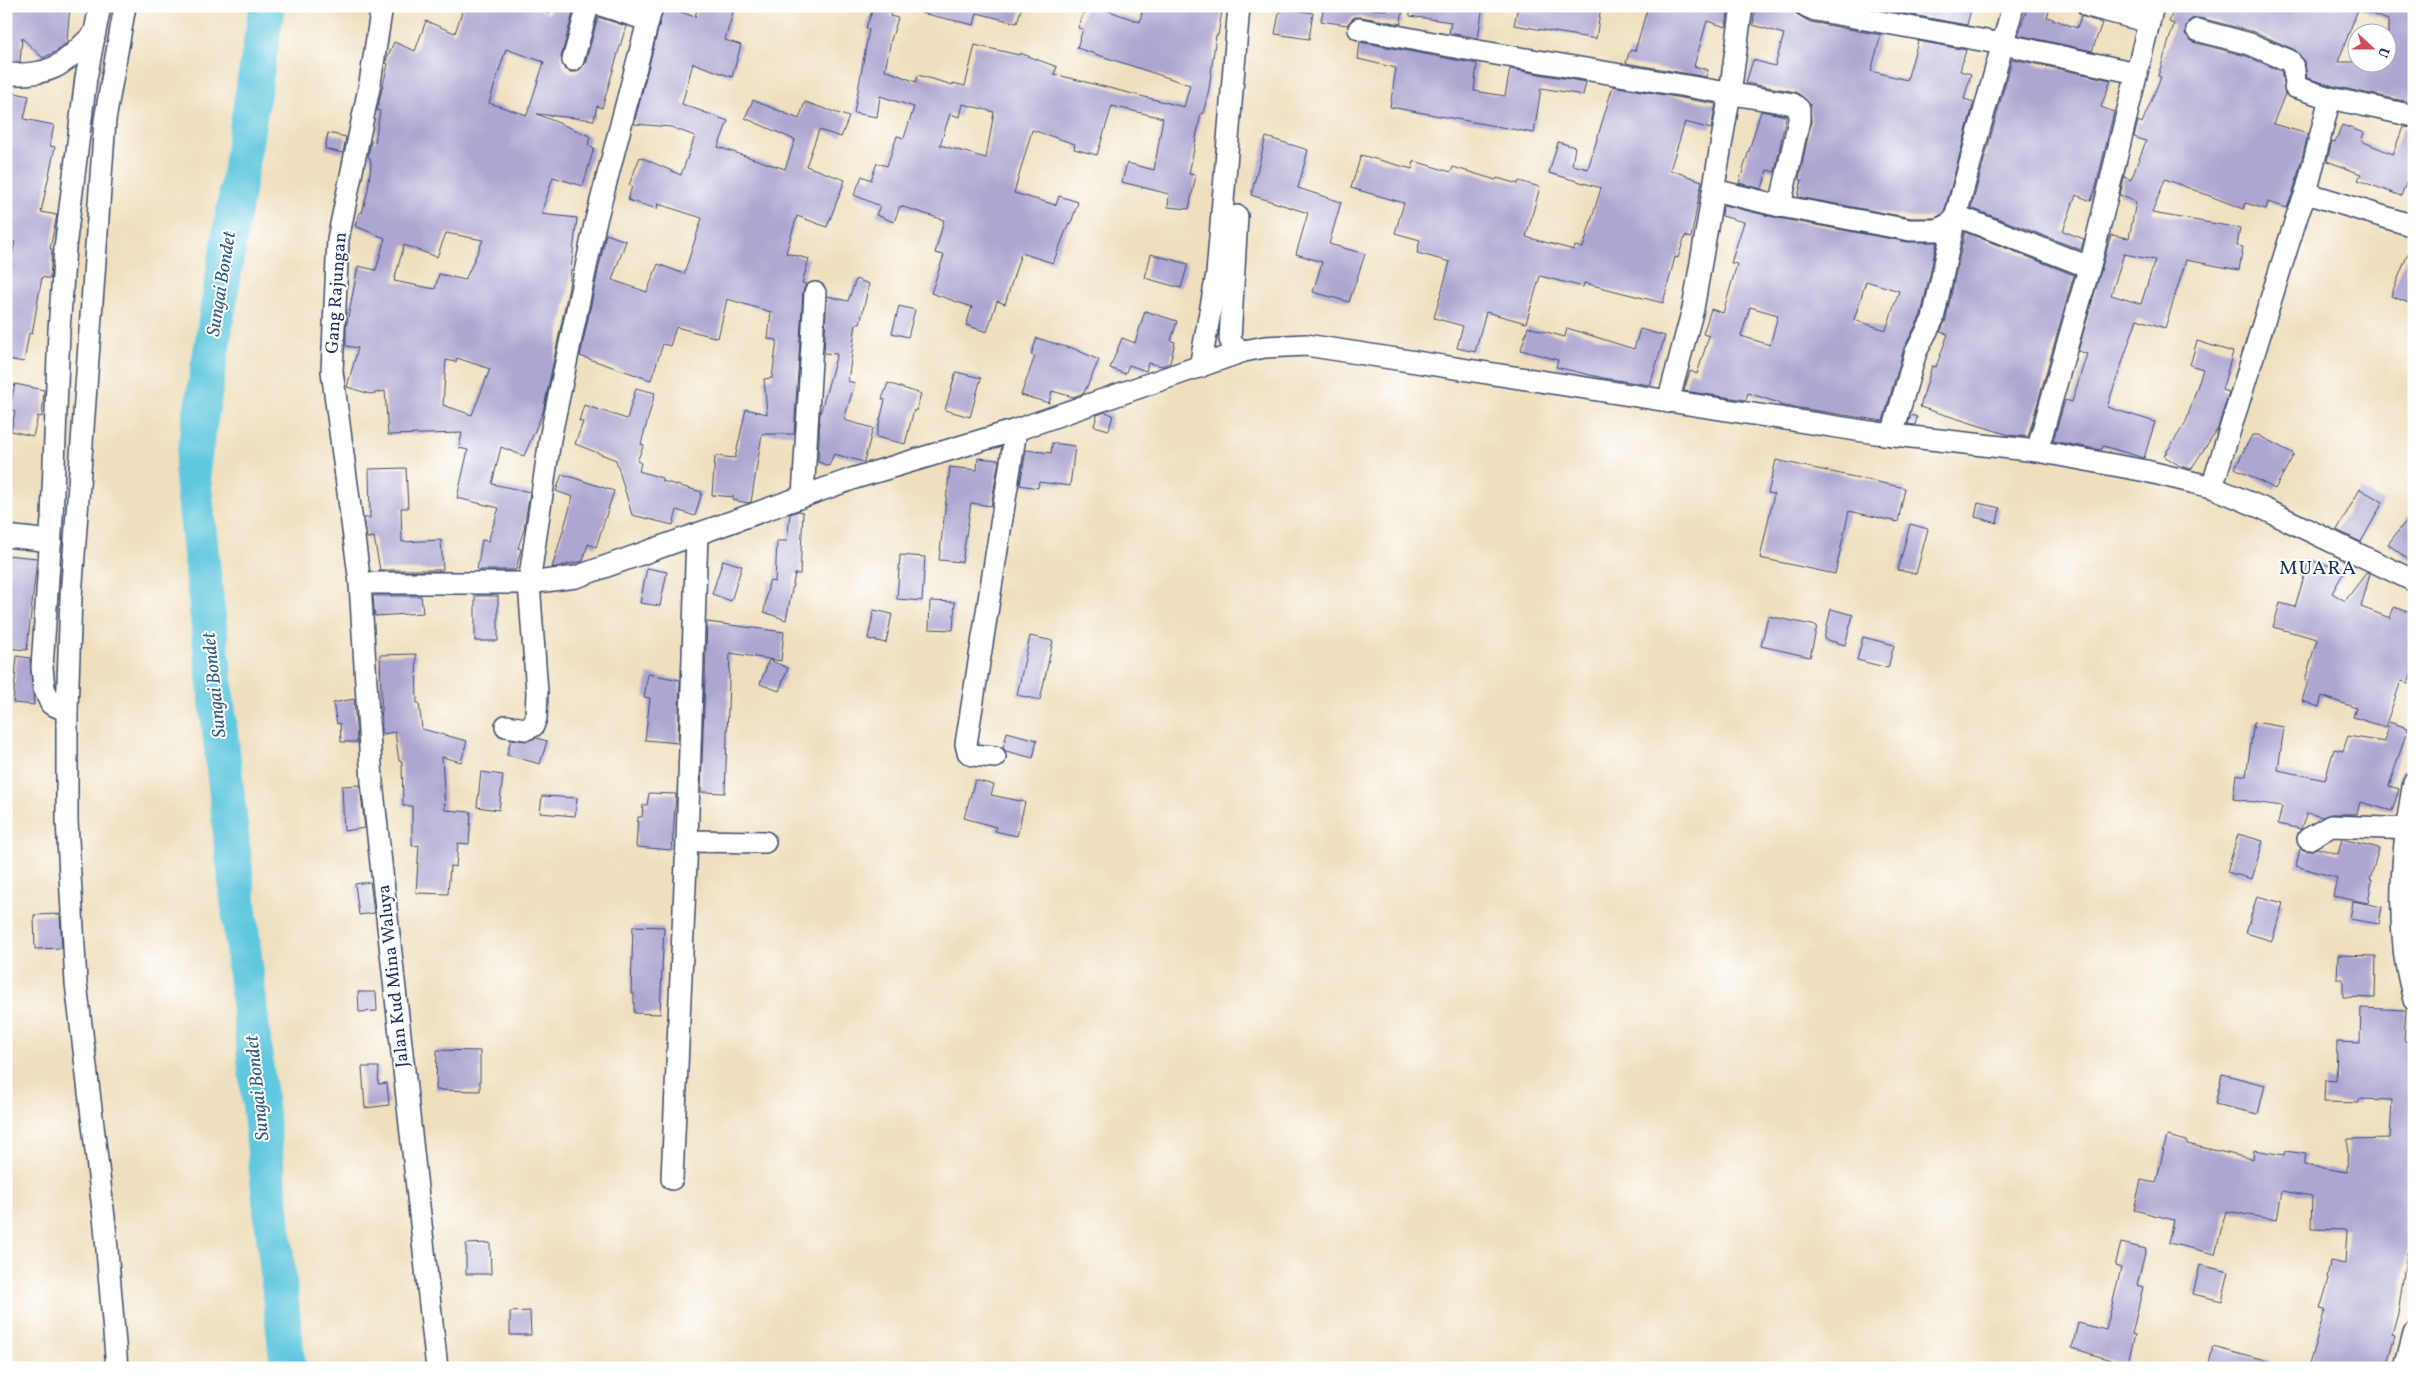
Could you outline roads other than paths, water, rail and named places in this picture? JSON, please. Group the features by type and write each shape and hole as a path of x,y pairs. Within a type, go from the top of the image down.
{"street":[{"path":"67,711 51,704 44,688 42,667 51,542 65,248 74,163 100,6"},
{"path":"117,1368 105,1226 76,983 67,821 67,711 71,597 104,120 125,6"},
{"name":"Gang Rajungan","path":"360,583 332,371 334,312 338,239 370,83 382,6"},
{"path":"572,60 588,6"},
{"path":"506,726 526,729 533,726 536,718 537,692 529,583 550,439 594,224 649,13 604,6"},
{"path":"1220,360 1239,6"},
{"path":"1220,360 1233,346 1230,339 1225,273 1252,6"},
{"path":"1668,402 1693,309 1730,93 1742,6"},
{"path":"1806,6 1815,10 2003,44 2136,73"},
{"path":"1892,435 1916,352 1933,319 1954,222 2013,6"},
{"path":"2037,451 2089,268 2151,14 2088,6"},
{"path":"1359,29 1460,48 1779,100 1793,104 1799,108 1799,120 1780,206"},
{"path":"2198,30 2250,44 2290,61 2294,69 2295,87 2330,98 2414,116"},
{"path":"6,74 29,75 56,68 94,34"},
{"path":"2212,487 2297,216 2306,193 2330,98"},
{"path":"1714,190 1780,206 1910,230 1938,230 1965,219 2089,268"},
{"path":"2306,193 2414,226"},
{"path":"803,496 815,293"},
{"path":"360,583 529,583 576,577 855,478 1016,430 1220,360 1265,347 1306,345 1892,435 2037,451 2146,471 2212,487 2262,508 2414,582"},
{"path":"995,757 972,755 968,752 966,744 1016,430"},
{"path":"672,1179 687,841 697,534"},
{"path":"6,536 51,542"},
{"name":"Jalan Kud Mina Waluya","path":"360,583 372,782 437,1368"},
{"path":"2414,782 2402,903 2404,948 2414,1000"},
{"path":"2308,839 2331,826 2410,828"},
{"path":"687,841 765,842"},
{"path":"2405,1368 2414,1333"}],"waterway":[{"name":"Sungai Bondet","path":"267,6 192,469 288,1368"}],"district":[{"name":"MUARA","path":"2318,569"}]}
